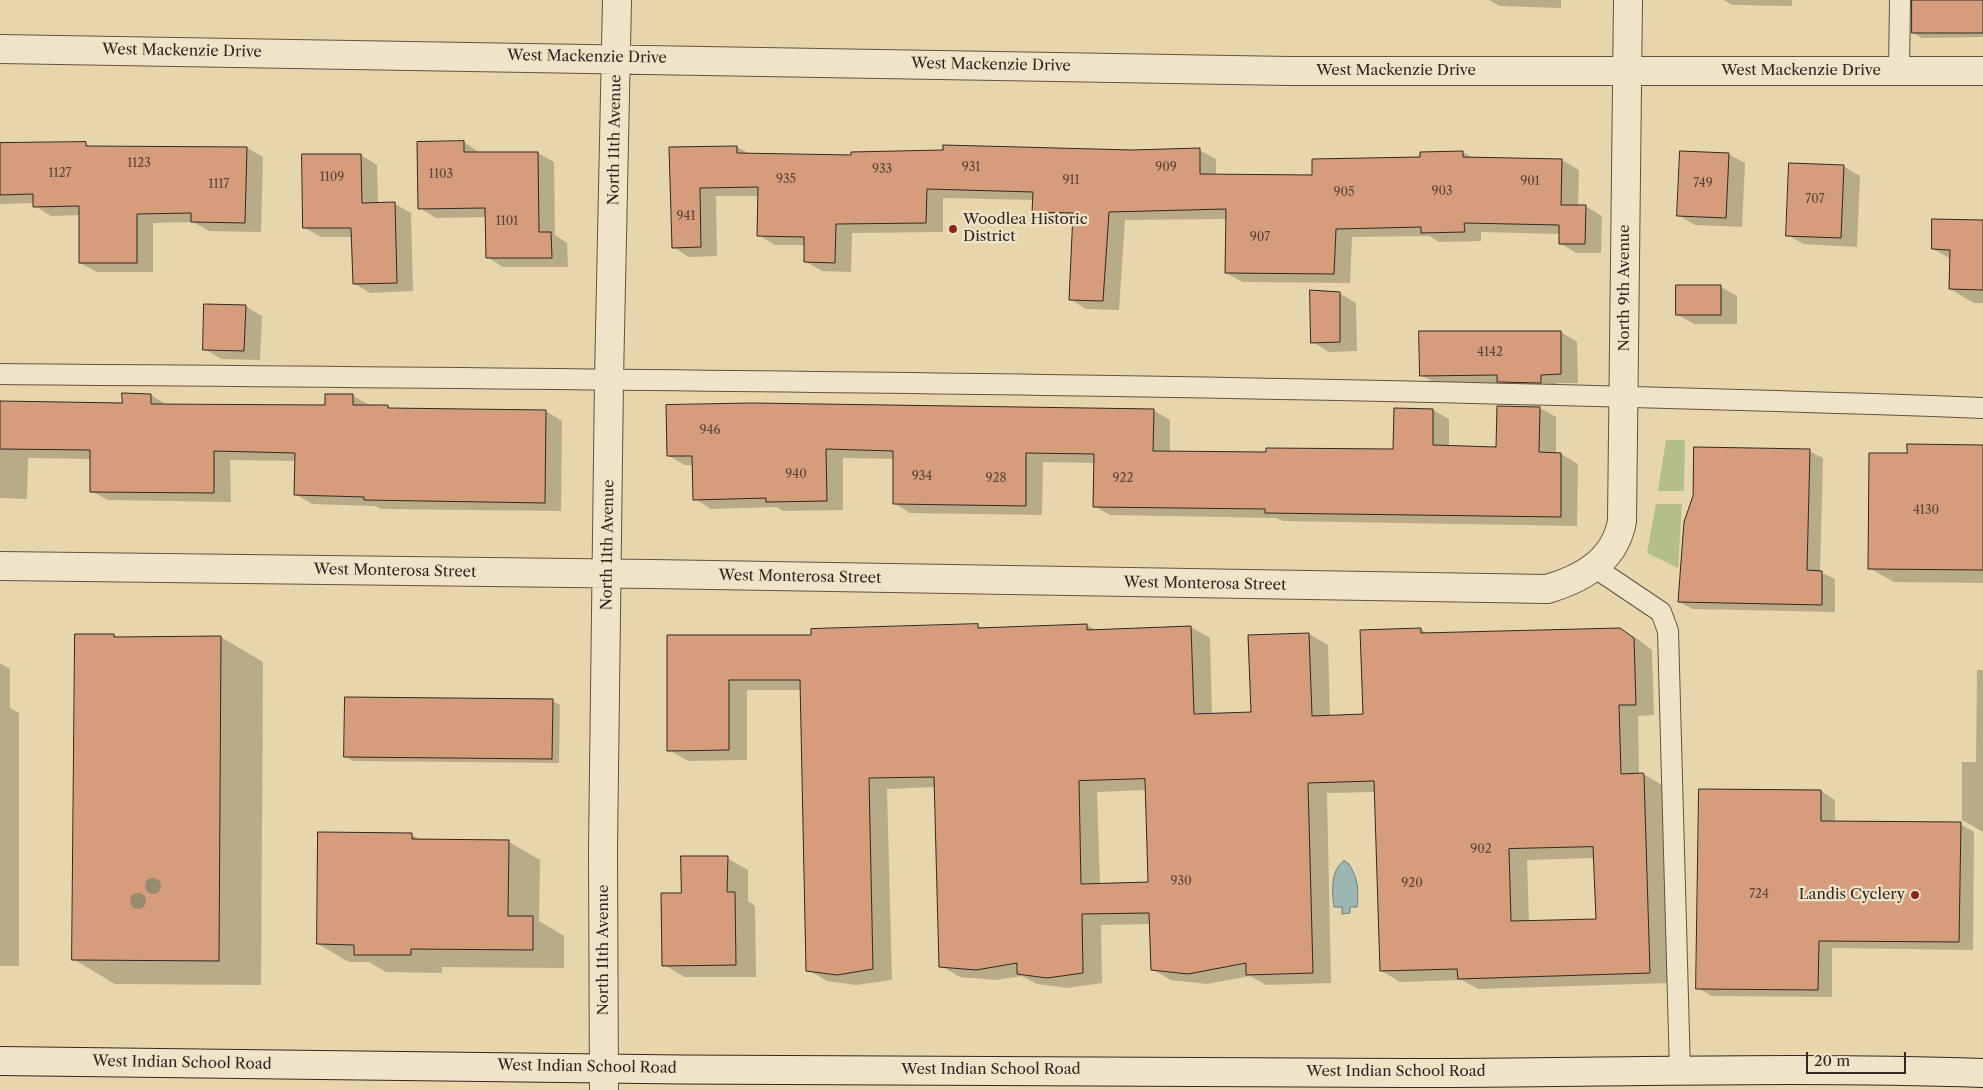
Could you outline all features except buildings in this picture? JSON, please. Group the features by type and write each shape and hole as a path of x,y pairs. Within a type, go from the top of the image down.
{"street":[{"name":"North 11th Avenue","path":"604,1079 603,849 609,379 618,58 617,0"},
{"name":"North 9th Avenue","path":"1594,567 1616,543 1621,526 1628,0"},
{"name":"West Mackenzie Drive","path":"0,49 618,58 1280,71 1983,71"},
{"name":"West Monterosa Street","path":"0,566 1547,590 1583,576 1594,567"},
{"name":"West Indian School Road","path":"0,1061 604,1079 1396,1073 1983,1073"}],"lane":[{"path":"1899,70 1900,0"},
{"path":"0,374 609,379 1624,395 1983,408"},
{"path":"1594,567 1662,612 1668,632 1680,1072"}],"green space":[{"path":"1666,440 1685,440 1684,491 1658,491"},
{"path":"1656,504 1682,504 1678,568 1647,553"}],"water":[{"path":"1344,861 1348,863 1354,873 1358,895 1357,907 1350,907 1350,913 1342,914 1342,907 1334,907 1333,882 1336,870"}],"place":[{"name":"Woodlea Historic District","path":"953,229"},
{"name":"Landis Cyclery","path":"1915,895"}]}
